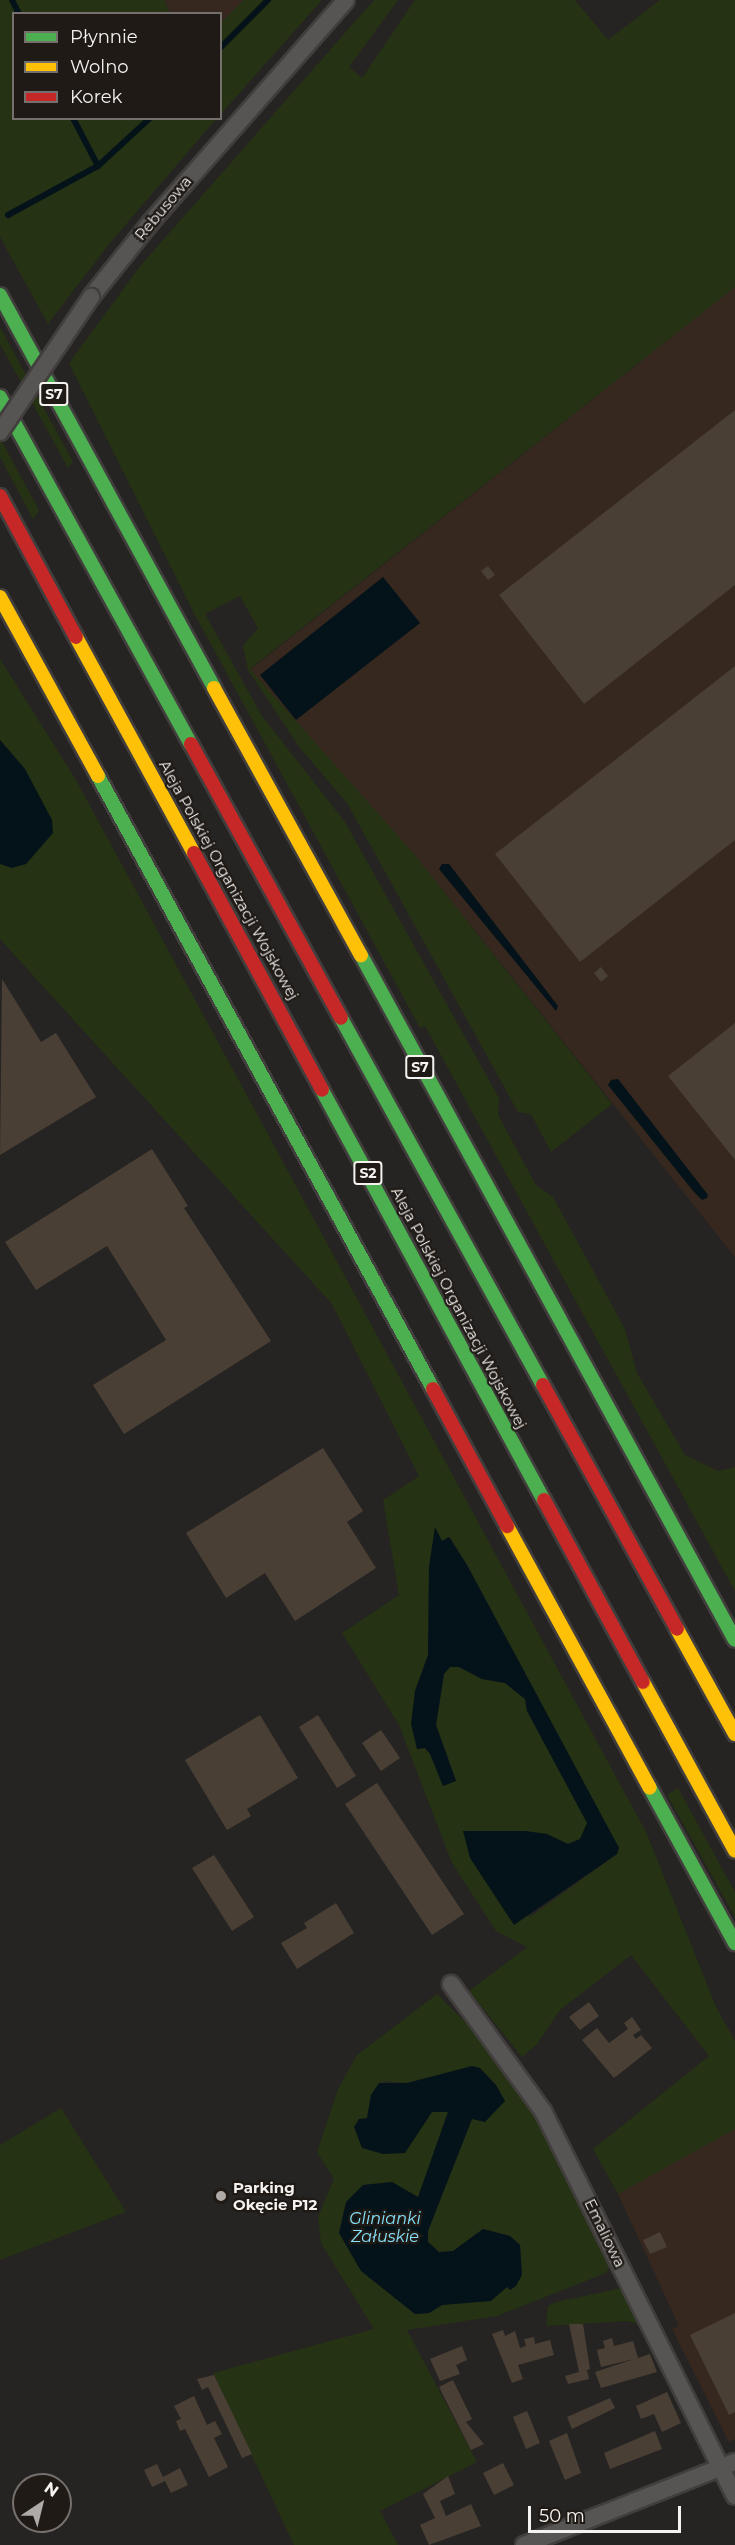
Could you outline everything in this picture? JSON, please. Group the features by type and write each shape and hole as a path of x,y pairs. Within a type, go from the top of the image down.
{"highway":[{"name":"S7","path":"0,295 735,1640"},
{"name":"Aleja Polskiej Organizacji Wojskowej","path":"0,397 735,1734"},
{"name":"Aleja Polskiej Organizacji Wojskowej","path":"0,496 735,1851"},
{"path":"0,597 735,1943"}],"street":[{"name":"Rebusowa","path":"0,432 91,297 151,222 346,0"},
{"name":"Emaliowa","path":"451,1984 543,2111 728,2464 735,2496"},
{"path":"524,2545 728,2464"}],"shaded area":[{"path":"164,0 244,0 222,22 222,12 170,12"},
{"path":"735,287 735,1257 414,854 250,670"},
{"path":"735,2129 735,2439 729,2442 672,2329 679,2326 618,2194"}],"green space":[{"path":"0,0 164,0 170,12 12,12 12,120 215,120 109,244 48,324 0,237"},
{"path":"244,0 322,0 222,113 222,22"},
{"path":"374,0 398,0 349,67 362,78 415,0 575,0 608,40 660,0 735,0 735,287 250,669 414,854 612,1104 551,1152 531,1114 518,1112 347,803 300,748 248,670 243,646 258,628 240,596 205,614 262,716 345,822 499,1098 498,1115 536,1185 553,1197 625,1329 637,1373 685,1455 718,1471 735,1467 735,1591 425,1026 420,1028 195,615 69,363 141,265"},
{"path":"0,327 73,462 68,468 0,344"},
{"path":"0,438 39,510 33,519 0,457"},
{"path":"0,659 76,780 647,1834 716,2007 735,2041 735,2129 618,2194 593,2149 709,2056 631,1955 560,2010 537,2044 522,2057 469,1991 527,1947 496,1931 452,1863 399,1725 342,1633 399,1595 383,1500 419,1476 332,1304 0,939 0,864 25,769 0,740","holes":["435,1528 442,1541 450,1537 467,1565 619,1848 617,1854 530,1917 463,1831 525,1831 547,1834 568,1844 580,1839 588,1823 527,1711 525,1699 505,1683 482,1679 459,1667 450,1667 444,1674 436,1725 456,1780 443,1786 430,1754 425,1748 417,1749 415,1691 428,1655 429,1567"]},
{"path":"678,1788 735,1892 735,1917 667,1795"},
{"path":"437,1994 470,2027 537,2116 612,2262 606,2273 497,2316 407,2330 477,2462 380,2511 398,2545 294,2545 213,2373 374,2329 321,2243 318,2217 334,2179 317,2152 338,2089 357,2055","holes":["463,2069 480,2069 505,2102 472,2119 428,2231 428,2242 439,2252 453,2251 483,2229 510,2236 520,2245 522,2275 507,2287 442,2305 429,2313 415,2314 361,2271 363,2185 392,2182 418,2198 448,2112 440,2110 354,2127 359,2119 367,2119 371,2095 384,2081 407,2083"]},
{"path":"61,2108 126,2212 0,2260 0,2145"},
{"path":"622,2288 638,2324 627,2321 546,2326 548,2306 556,2302"}],"water":[{"path":"383,577 420,623 296,720 260,675"},
{"path":"0,740 25,769 52,820 53,833 26,864 12,868 0,864"},
{"path":"442,864 449,864 558,1006 556,1011 439,869"},
{"path":"618,1079 708,1195 707,1198 702,1200 694,1192 608,1085 611,1080"},
{"path":"435,1527 442,1541 449,1537 467,1565 619,1848 617,1854 514,1925 470,1858 463,1831 525,1831 547,1834 568,1844 580,1839 587,1823 527,1711 525,1699 505,1683 482,1679 459,1667 450,1667 444,1674 436,1725 456,1781 443,1786 430,1754 425,1748 417,1749 411,1724 415,1691 428,1655 429,1567"},
{"name":"Glinianki Załuskie","path":"472,2066 480,2068 496,2085 505,2101 485,2122 472,2119 428,2231 428,2242 439,2252 453,2251 483,2229 510,2236 520,2245 522,2275 516,2286 510,2290 507,2287 491,2301 442,2305 429,2313 415,2314 361,2271 339,2233 346,2202 363,2185 392,2182 418,2197 448,2112 432,2112 405,2153 383,2154 362,2148 354,2127 359,2119 367,2118 371,2095 379,2083 407,2083"}],"building":[{"path":"735,410 735,585 584,704 499,595"},
{"path":"488,566 495,575 488,580 481,571"},
{"path":"735,666 735,840 580,962 495,854"},
{"path":"601,967 608,976 601,982 594,973"},
{"path":"2,979 41,1042 56,1033 96,1097 0,1155"},
{"path":"735,1023 735,1160 668,1076"},
{"path":"152,1149 188,1206 184,1208 271,1341 124,1434 93,1385 166,1340 107,1246 36,1290 5,1242"},
{"path":"323,1448 363,1511 347,1522 376,1568 295,1621 265,1573 226,1598 186,1533"},
{"path":"260,1715 298,1778 247,1809 251,1816 227,1830 185,1760"},
{"path":"318,1715 356,1776 337,1788 299,1727"},
{"path":"381,1730 400,1758 381,1771 362,1743"},
{"path":"377,1783 464,1914 432,1935 345,1804"},
{"path":"214,1855 254,1917 232,1931 192,1868"},
{"path":"336,1903 354,1933 297,1969 281,1943 307,1928 304,1923"},
{"path":"589,2002 599,2016 580,2030 569,2017"},
{"path":"632,2017 641,2030 633,2035 636,2039 641,2035 652,2048 614,2078 582,2040 597,2028 609,2043 628,2029 624,2023"},
{"path":"660,2232 667,2247 650,2254 643,2240"},
{"path":"735,2313 735,2412 729,2415 690,2335"},
{"path":"569,2324 583,2324 590,2369 587,2370 589,2379 568,2384 565,2376 579,2372"},
{"path":"503,2330 505,2336 515,2331 520,2348 526,2346 524,2339 534,2337 535,2344 550,2340 554,2355 518,2365 523,2379 512,2383 492,2334"},
{"path":"612,2338 614,2346 633,2341 638,2358 650,2354 657,2372 601,2388 595,2372 634,2359 601,2367 597,2350 605,2348 603,2341"},
{"path":"462,2346 467,2360 456,2365 460,2374 440,2381 430,2359"},
{"path":"214,2375 252,2454 242,2458 208,2387 202,2390 197,2379"},
{"path":"453,2380 472,2419 466,2422 484,2444 471,2450 439,2387"},
{"path":"667,2392 681,2423 662,2432 654,2414 641,2419 636,2406"},
{"path":"194,2396 207,2425 215,2421 222,2434 214,2438 228,2467 209,2477 185,2429 180,2431 176,2421 181,2419 174,2406"},
{"path":"610,2398 615,2408 572,2429 567,2417"},
{"path":"527,2411 540,2443 526,2449 513,2417"},
{"path":"655,2431 662,2449 610,2469 604,2453"},
{"path":"567,2433 581,2473 565,2480 549,2441"},
{"path":"503,2463 514,2485 494,2495 483,2473"},
{"path":"157,2464 163,2477 180,2468 188,2485 171,2493 165,2481 152,2487 144,2470"},
{"path":"448,2476 455,2494 440,2501 446,2516 471,2504 481,2526 429,2545 420,2525 435,2518 423,2494"}],"waterway":[{"path":"12,0 18,12"},
{"path":"222,46 268,0"},
{"path":"74,120 98,166"},
{"path":"8,215 98,166 148,120"}],"traffic: fast":[{"path":"0,295 214,688"},
{"path":"0,397 191,744"},
{"path":"98,776 433,1389"},
{"path":"361,955 735,1640"},
{"path":"341,1018 543,1385"},
{"path":"322,1090 544,1500"},
{"path":"650,1788 735,1943"}],"traffic: slow":[{"path":"0,597 98,776"},
{"path":"76,637 194,853"},
{"path":"214,688 361,955"},
{"path":"507,1526 650,1788"},
{"path":"677,1629 735,1734"},
{"path":"643,1682 735,1851"}],"traffic: jam":[{"path":"0,496 76,637"},
{"path":"191,744 341,1018"},
{"path":"194,853 322,1090"},
{"path":"543,1385 677,1629"},
{"path":"433,1389 507,1526"},
{"path":"544,1500 643,1682"}],"place":[{"name":"Parking Okęcie P12","path":"221,2196"}]}
